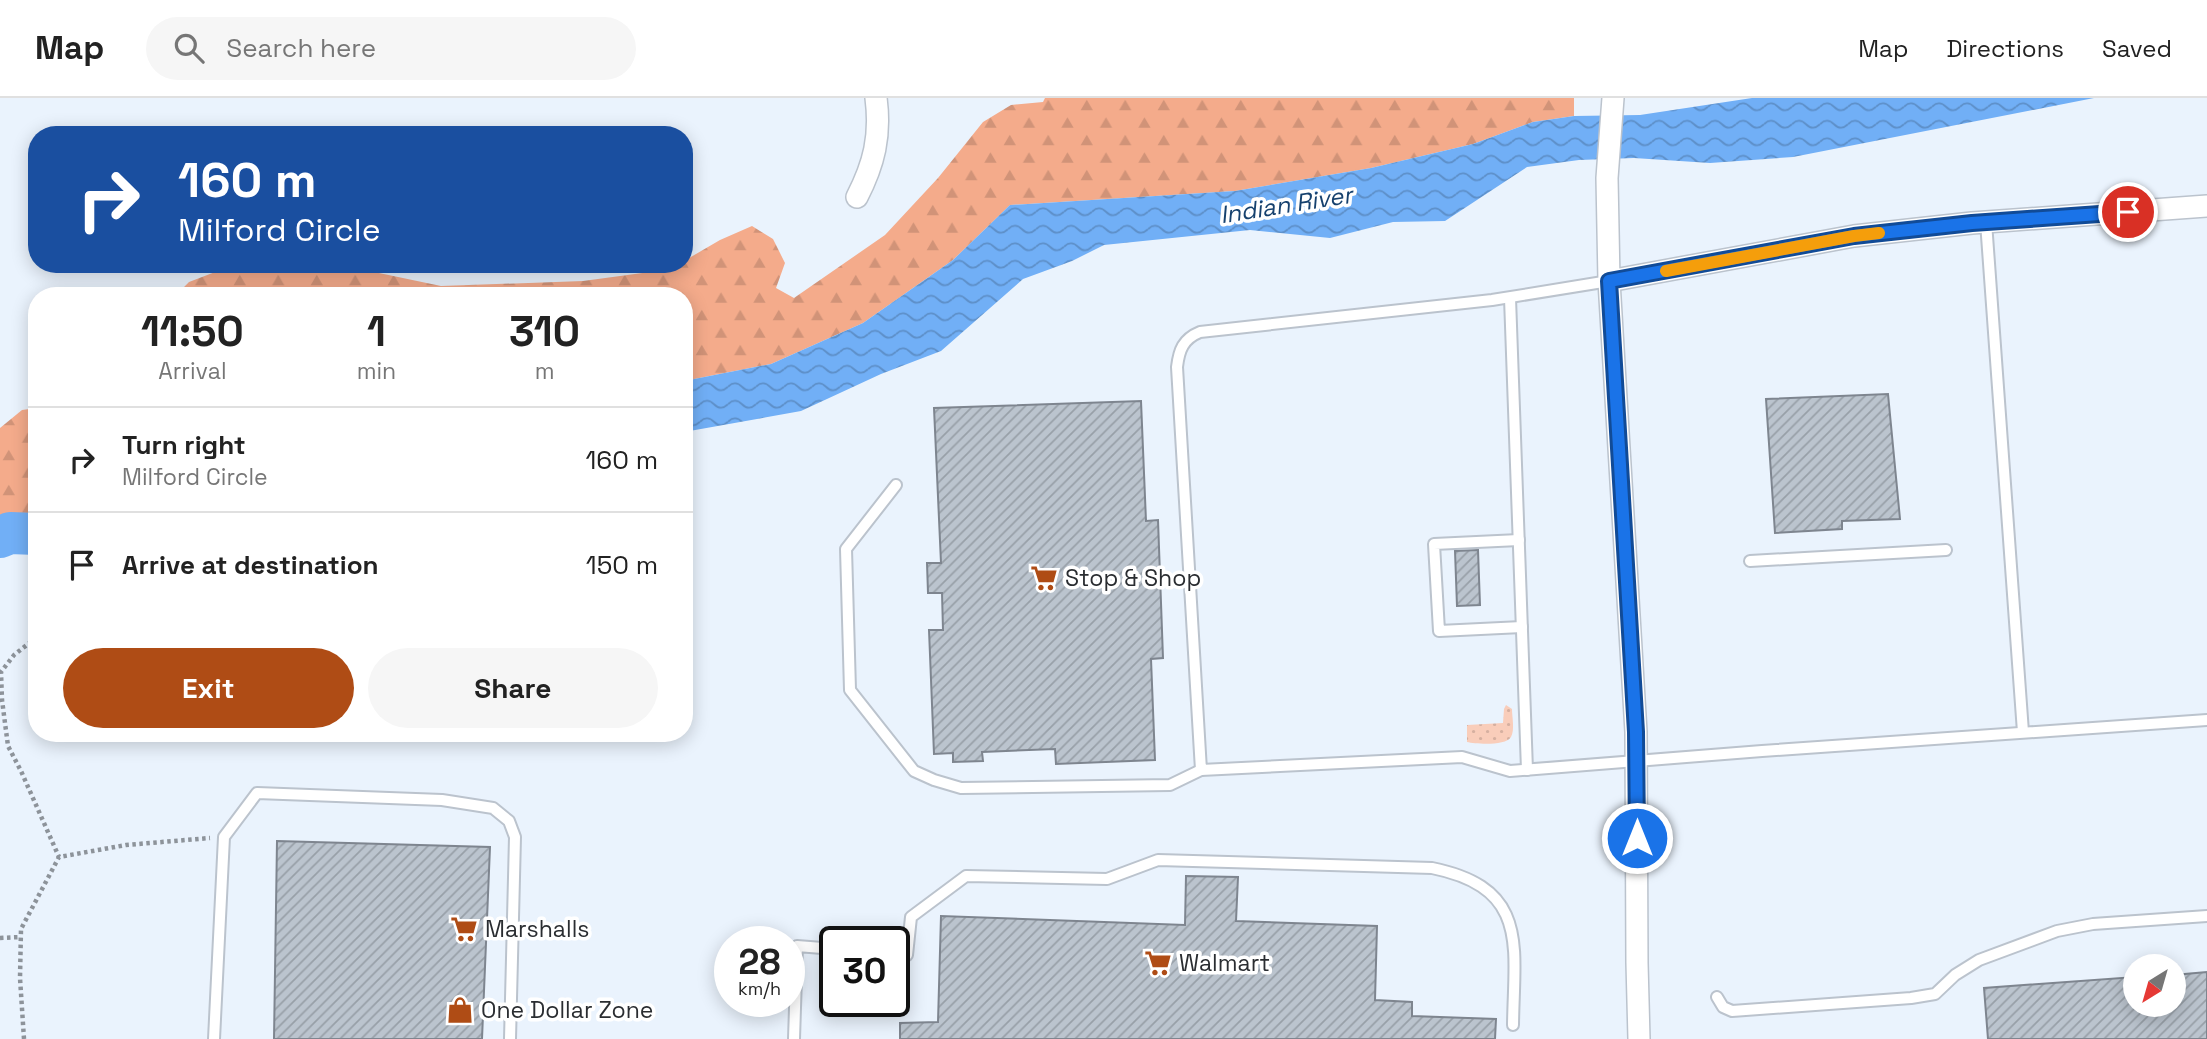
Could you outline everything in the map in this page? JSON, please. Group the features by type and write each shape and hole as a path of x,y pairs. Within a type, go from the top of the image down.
{"street":[{"path":"858,197 870,171 877,142 876,98"},
{"path":"1613,98 1607,178 1609,281 1637,762 1639,1039"},
{"path":"1609,281 1854,236 1986,222 2207,206"}],"lane":[{"path":"1986,222 2023,732"},
{"path":"1201,770 1177,367 1181,346 1200,332 1510,298 1609,281"},
{"path":"1510,298 1527,770"},
{"path":"896,485 846,549 850,690 914,771 961,788 1170,785 1201,770 1462,757 1510,771 2207,720"},
{"path":"1519,540 1434,544 1438,631 1522,627"},
{"path":"1749,561 1946,550"},
{"path":"214,1039 224,837 257,793 442,800 493,808 509,821 515,837 510,1039"},
{"path":"910,926 911,916 966,876 1107,879 1158,860 1432,869 1456,873 1478,884 1494,896 1507,913 1514,943 1513,1026"},
{"path":"1717,997 1723,1007 1732,1011 1923,996 1935,994 1955,975 1979,960 2057,932 2093,925 2207,916"},
{"path":"793,1039 797,946 819,948"}],"path":[{"path":"28,644 13,655 1,672 8,746 59,857"},
{"path":"59,857 126,845 224,837"},
{"path":"24,1039 20,978 21,929 59,857"},
{"path":"0,938 21,937"}],"shaded area":[{"path":"1506,705 1512,709 1513,723 1512,734 1508,740 1490,744 1467,742 1467,725 1503,723"}],"green space":[{"path":"1045,98 1574,98 1574,116 1533,122 1473,144 1371,168 1235,191 1010,205 953,260 863,323 771,364 693,379 693,287 184,287 189,282 212,273 379,273 441,286 583,281 642,273 693,273 693,256 752,226 773,239 785,263 776,288 794,298 885,235 938,178 983,122 1011,105 1043,102"},
{"path":"28,409 28,550 24,550 0,546 0,428 22,410"}],"water":[{"path":"1752,98 2094,98 1793,157 1710,163 1634,158 1579,160 1527,167 1445,221 1393,222 1330,238 1250,230 1104,245 1072,261 1023,279 941,351 881,374 801,411 693,430 693,379 771,364 863,323 953,260 1010,205 1235,191 1371,168 1473,144 1533,122 1574,116 1640,115"}],"building":[{"path":"1888,394 1900,519 1842,521 1842,529 1775,533 1766,399"},
{"name":"Stop & Shop","path":"1141,401 1146,521 1158,520 1163,658 1151,659 1155,760 1056,764 1055,749 982,752 983,761 953,762 953,753 934,754 929,630 943,630 942,593 928,593 927,563 941,563 934,408"},
{"path":"1478,550 1480,605 1457,606 1455,551"},
{"path":"277,841 490,847 482,1039 274,1039"},
{"name":"Walmart","path":"1186,876 1238,877 1236,921 1377,926 1375,1000 1412,1002 1412,1016 1496,1019 1495,1039 900,1039 900,1023 938,1022 941,916 1185,925"},
{"path":"2207,972 2207,1039 1988,1039 1984,988 2123,978 2123,1017 2186,1017 2186,974"}],"waterway":[{"name":"Indian River","path":"0,537 10,533 28,534"}],"slow traffic":[{"path":"1666,271 1879,233"}],"place":[{"name":"Stop & Shop","path":"1044,578"},
{"name":"Marshalls","path":"464,929"},
{"name":"Walmart","path":"1158,963"},
{"name":"One Dollar Zone","path":"460,1010"}],"route":[{"path":"1637,838 1636,732 1609,281 1854,236 1972,223 2128,212"}]}
